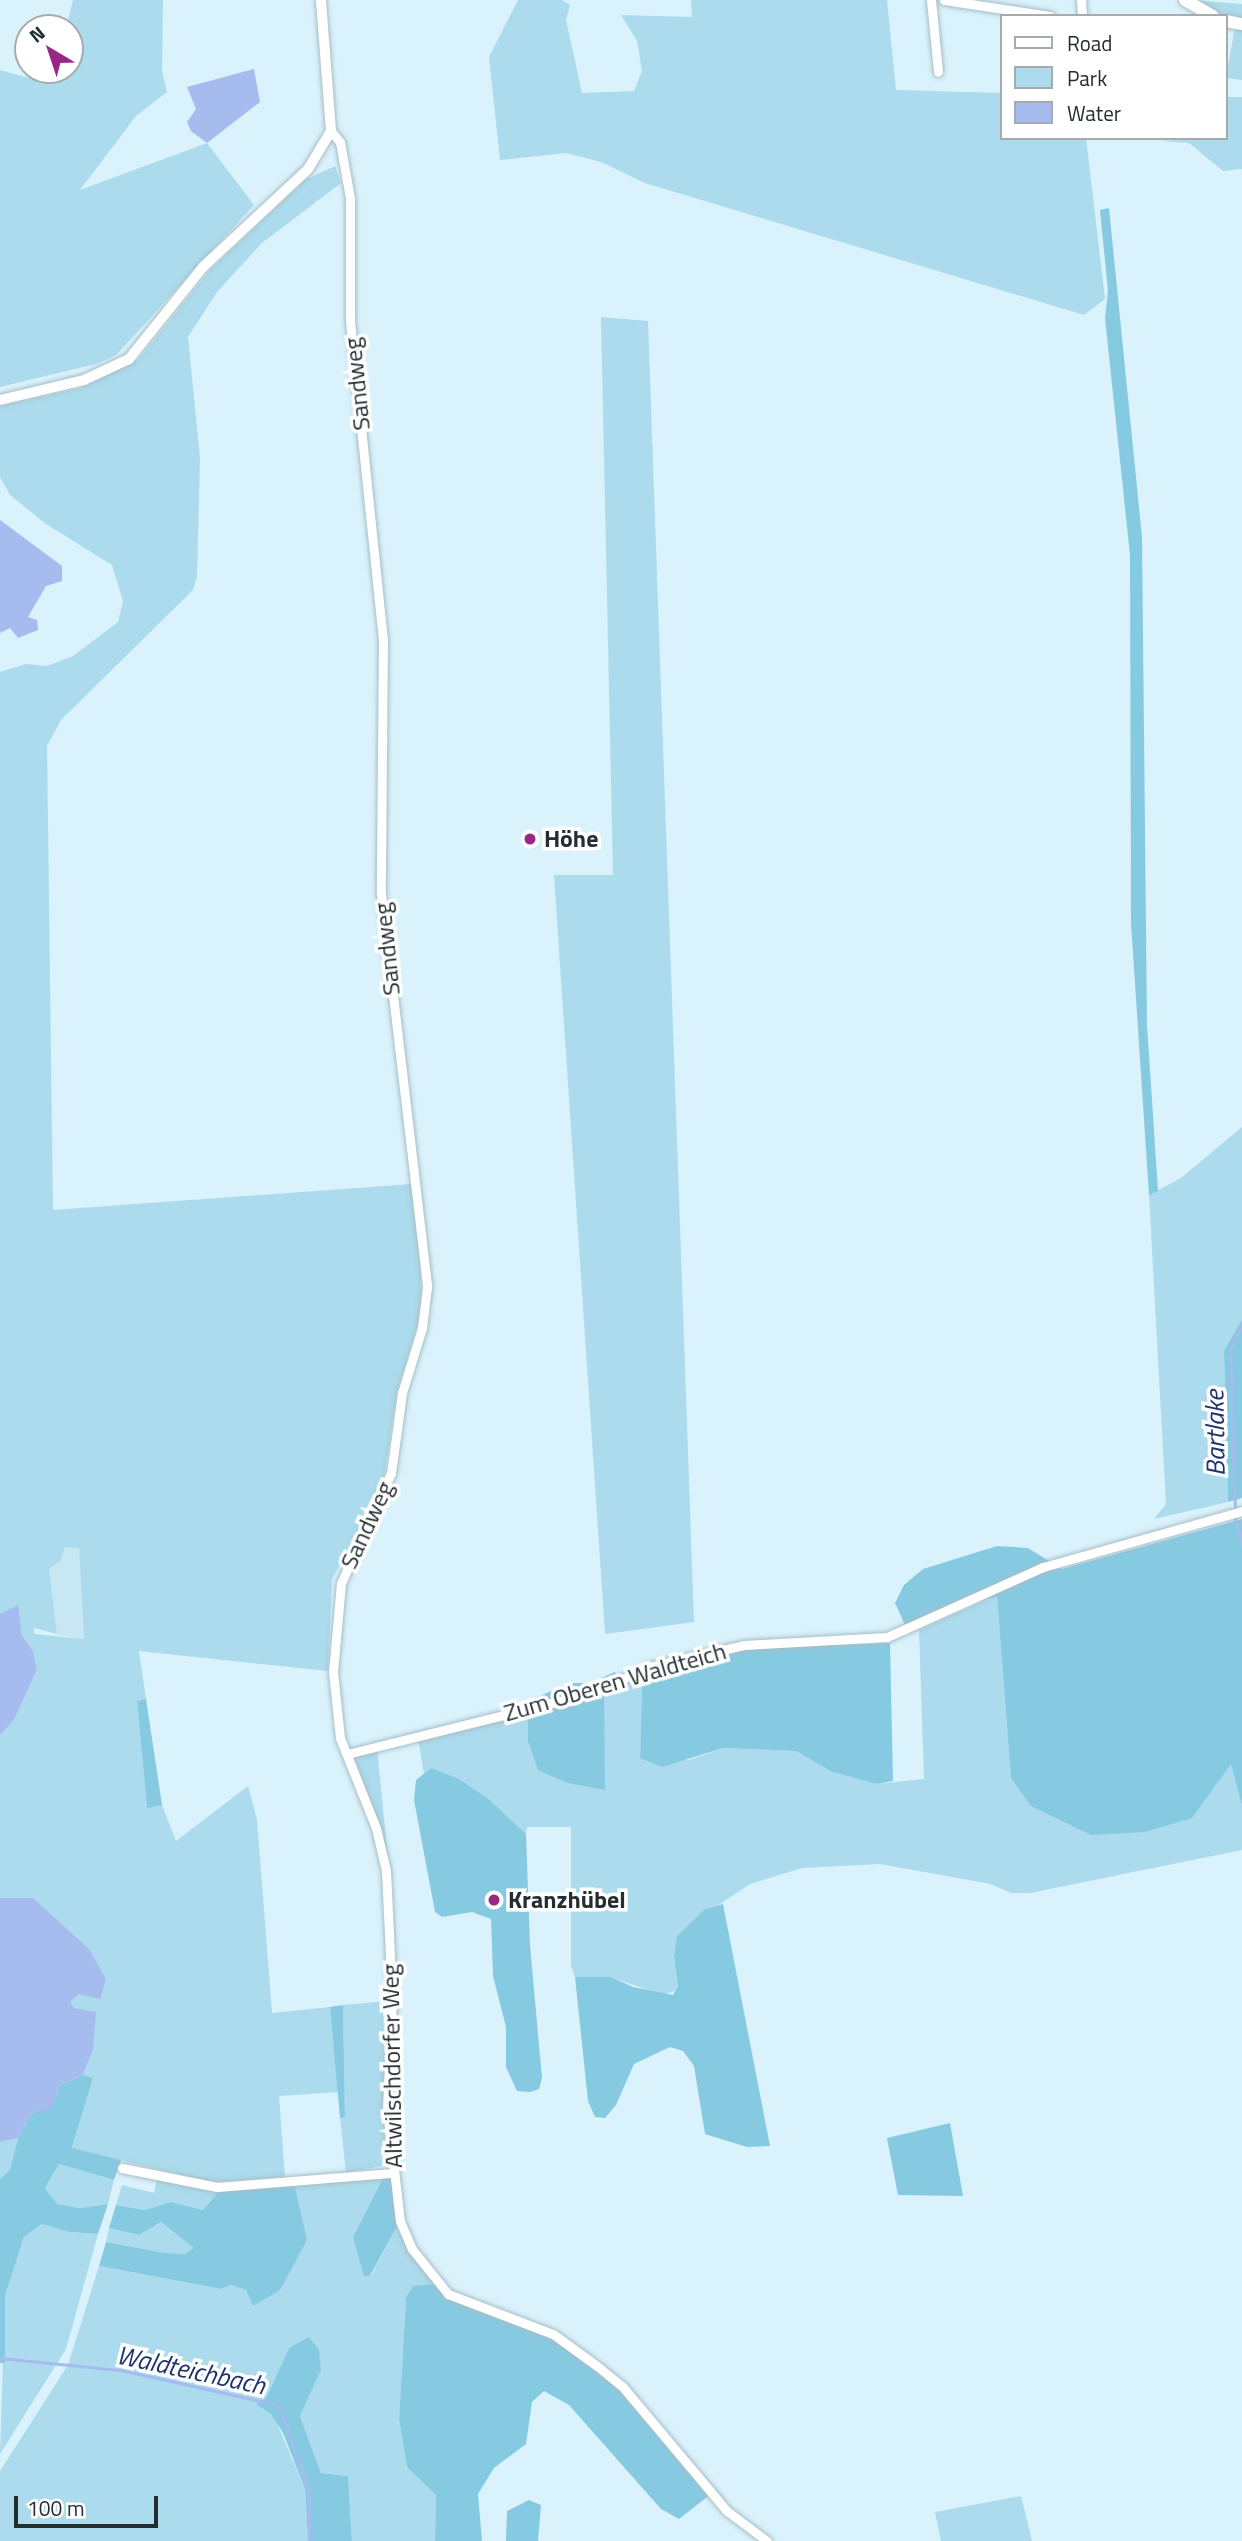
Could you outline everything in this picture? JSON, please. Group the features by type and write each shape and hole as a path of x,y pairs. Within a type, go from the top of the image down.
{"main road":[{"path":"1185,0 1210,14"}],"street":[{"path":"0,400 84,380 129,359 203,267 308,169 331,131 321,0"},
{"path":"931,0 938,72"},
{"path":"944,0 1037,14"},
{"name":"Sandweg","path":"331,131 340,142 350,198 350,321 383,639 381,893 427,1287 422,1328 401,1393 391,1473 341,1583 333,1687 340,1738 346,1754"},
{"name":"Zum Oberen Waldteich","path":"346,1754 591,1693 649,1667 744,1645 887,1637 1043,1567 1238,1512"},
{"name":"Altwilschdorfer Weg","path":"346,1754 376,1828 386,1871 392,2000 387,2109 392,2173 400,2221 412,2249 437,2284 466,2303 553,2334 622,2386 727,2511 766,2541"},
{"path":"122,2168 217,2187 392,2173"}],"shaded area":[{"path":"1109,208 1142,537 1147,1025 1158,1191 1149,1195 1131,923 1130,555 1105,318 1108,291 1100,210"},
{"path":"1242,1319 1242,1498 1228,1502 1224,1351"},
{"path":"1242,1519 1242,1806 1231,1764 1192,1818 1145,1832 1091,1835 1031,1806 1011,1778 997,1596 905,1625 895,1603 904,1585 923,1569 997,1546 1028,1548 1062,1569"},
{"path":"64,1547 79,1548 84,1639 57,1635 49,1569"},
{"path":"890,1643 893,1781 877,1784 832,1772 796,1751 723,1748 662,1767 640,1758 642,1686 653,1670 746,1648"},
{"path":"615,1672 619,1678 604,1694 605,1790 568,1783 538,1770 528,1741 528,1701 570,1683 589,1683"},
{"path":"146,1699 162,1805 147,1808 137,1701"},
{"path":"431,1768 459,1779 490,1800 526,1834 530,1945 542,2078 539,2089 530,2092 517,2091 506,2067 506,2027 493,1976 491,1919 472,1912 442,1917 435,1912 414,1800 416,1780"},
{"path":"723,1904 770,2146 747,2147 705,2134 694,2066 683,2051 670,2047 634,2064 616,2105 605,2118 595,2117 588,2101 575,1977 611,1977 633,1987 673,1995 678,1987 674,1957 677,1936 704,1910"},
{"path":"343,2005 345,2117 340,2118 330,2007"},
{"path":"83,2075 93,2078 72,2148 121,2160 114,2180 59,2164 45,2188 57,2204 80,2208 108,2204 98,2234 69,2232 42,2224 24,2237 5,2296 5,2363 0,2363 0,2179 10,2170 18,2138 31,2114 52,2107 60,2085"},
{"path":"950,2123 963,2196 898,2195 887,2138"},
{"path":"392,2177 400,2221 370,2276 364,2276 353,2237 383,2178"},
{"path":"295,2186 307,2240 280,2290 253,2306 246,2290 231,2285 221,2289 99,2266 106,2242 165,2253 185,2254 194,2248 161,2222 139,2235 109,2228 116,2205 145,2210 171,2202 203,2210 218,2192"},
{"path":"437,2284 448,2294 553,2334 622,2386 711,2494 679,2519 661,2509 569,2405 544,2391 532,2402 526,2444 494,2468 478,2494 482,2541 435,2541 436,2495 407,2467 399,2419 406,2298 413,2286"},
{"path":"309,2337 319,2350 321,2370 300,2416 321,2473 348,2476 352,2541 308,2541 305,2489 283,2433 271,2414 256,2404 266,2398 289,2348"},
{"path":"529,2500 541,2505 538,2541 506,2541 507,2511"}],"green space":[{"path":"73,0 163,0 162,71 167,92 136,116 80,190 207,143 254,205 116,355 96,364 0,387 0,70 14,74 14,84 84,84 84,14 70,14"},
{"path":"518,0 562,0 570,5 566,20 582,93 634,91 642,71 637,41 621,15 692,17 691,0 887,0 896,90 1000,93 1000,140 1086,140 1105,299 1084,315 645,183 601,162 566,153 500,160 489,57"},
{"path":"1194,0 1242,4 1242,20 1228,14 1211,11"},
{"path":"1235,27 1242,28 1242,80 1228,78"},
{"path":"1228,97 1242,97 1242,169 1223,171 1189,143 1160,141 1228,140"},
{"path":"335,166 341,183 262,243 217,292 188,337 200,458 197,577 193,590 61,720 47,746 53,1210 412,1184 417,1223 422,1298 419,1320 397,1392 385,1471 377,1498 332,1579 328,1671 139,1651 146,1699 137,1701 147,1807 162,1805 176,1841 248,1786 257,1820 272,2013 330,2007 338,2092 279,2096 285,2178 213,2182 72,2149 93,2078 83,2075 93,2050 71,2023 33,1898 0,1898 0,1735 14,1720 37,1670 33,1651 22,1635 18,1606 0,1614 0,672 26,664 47,666 73,656 118,622 123,601 112,565 46,524 10,495 0,477 0,406 81,388 138,360 210,270 305,180","holes":["65,1547 79,1548 84,1639 34,1634 34,1628 57,1634 49,1569 60,1561"]},
{"path":"601,317 648,321 694,1622 605,1634 554,875 613,875"},
{"path":"1242,1127 1242,1319 1224,1351 1228,1502 1154,1519 1166,1504 1149,1195 1181,1178"},
{"path":"997,1595 1011,1778 1192,1817 1231,1763 1242,1806 1242,1850 1030,1893 1011,1893 991,1884 880,1864 802,1868 750,1884 720,1904 674,1957 678,1990 662,1995 611,1977 575,1977 571,1965 571,1827 527,1827 526,1834 490,1800 431,1768 424,1774 418,1738 526,1711 604,1790 604,1694 653,1670 642,1686 640,1757 689,1760 723,1748 796,1751 832,1772 877,1784 924,1779 919,1630"},
{"path":"377,1748 388,1859 356,1761 360,1753"},
{"path":"388,2001 383,2109 386,2165 346,2173 340,2118 345,2116 343,2005"},
{"path":"18,2138 10,2170 0,2179 0,2142"},
{"path":"59,2164 114,2180 108,2204 80,2208 57,2204 45,2188"},
{"path":"383,2178 353,2237 371,2276 400,2221 437,2284 406,2298 399,2419 407,2466 436,2495 435,2541 352,2541 348,2476 321,2473 300,2416 321,2370 289,2348 266,2398 305,2489 308,2541 0,2541 0,2471 68,2365 99,2266 221,2289 231,2285 246,2290 253,2305 307,2240 295,2186"},
{"path":"157,2179 218,2192 203,2210 171,2202 145,2210 116,2205 122,2185 154,2193"},
{"path":"161,2222 195,2248 185,2254 165,2253 106,2242 109,2228 139,2235"},
{"path":"42,2224 69,2232 98,2234 66,2349 0,2454 5,2296 24,2237"},
{"path":"1021,2496 1032,2541 941,2541 935,2512"}],"water":[{"path":"254,69 260,102 207,143 191,131 187,122 196,109 187,87"},
{"path":"0,520 62,566 62,581 46,586 28,617 37,620 38,630 18,638 10,628 0,633"},
{"path":"18,1605 22,1635 33,1651 37,1670 14,1720 0,1735 0,1614"},
{"path":"0,1898 33,1898 89,1949 106,1979 100,1999 79,1994 70,2002 74,2008 96,2012 93,2050 83,2075 60,2085 52,2108 31,2114 18,2138 0,2142"}],"waterway":[{"name":"Bartlake","path":"1235,1509 1230,1349 1242,1325"},
{"name":"Bartlake","path":"1235,1516 1242,1543"},
{"name":"Waldteichbach","path":"0,2358 121,2370 274,2404 281,2410 309,2491 310,2541"}],"place":[{"name":"Höhe","path":"530,839"},
{"name":"Kranzhübel","path":"494,1900"}]}
